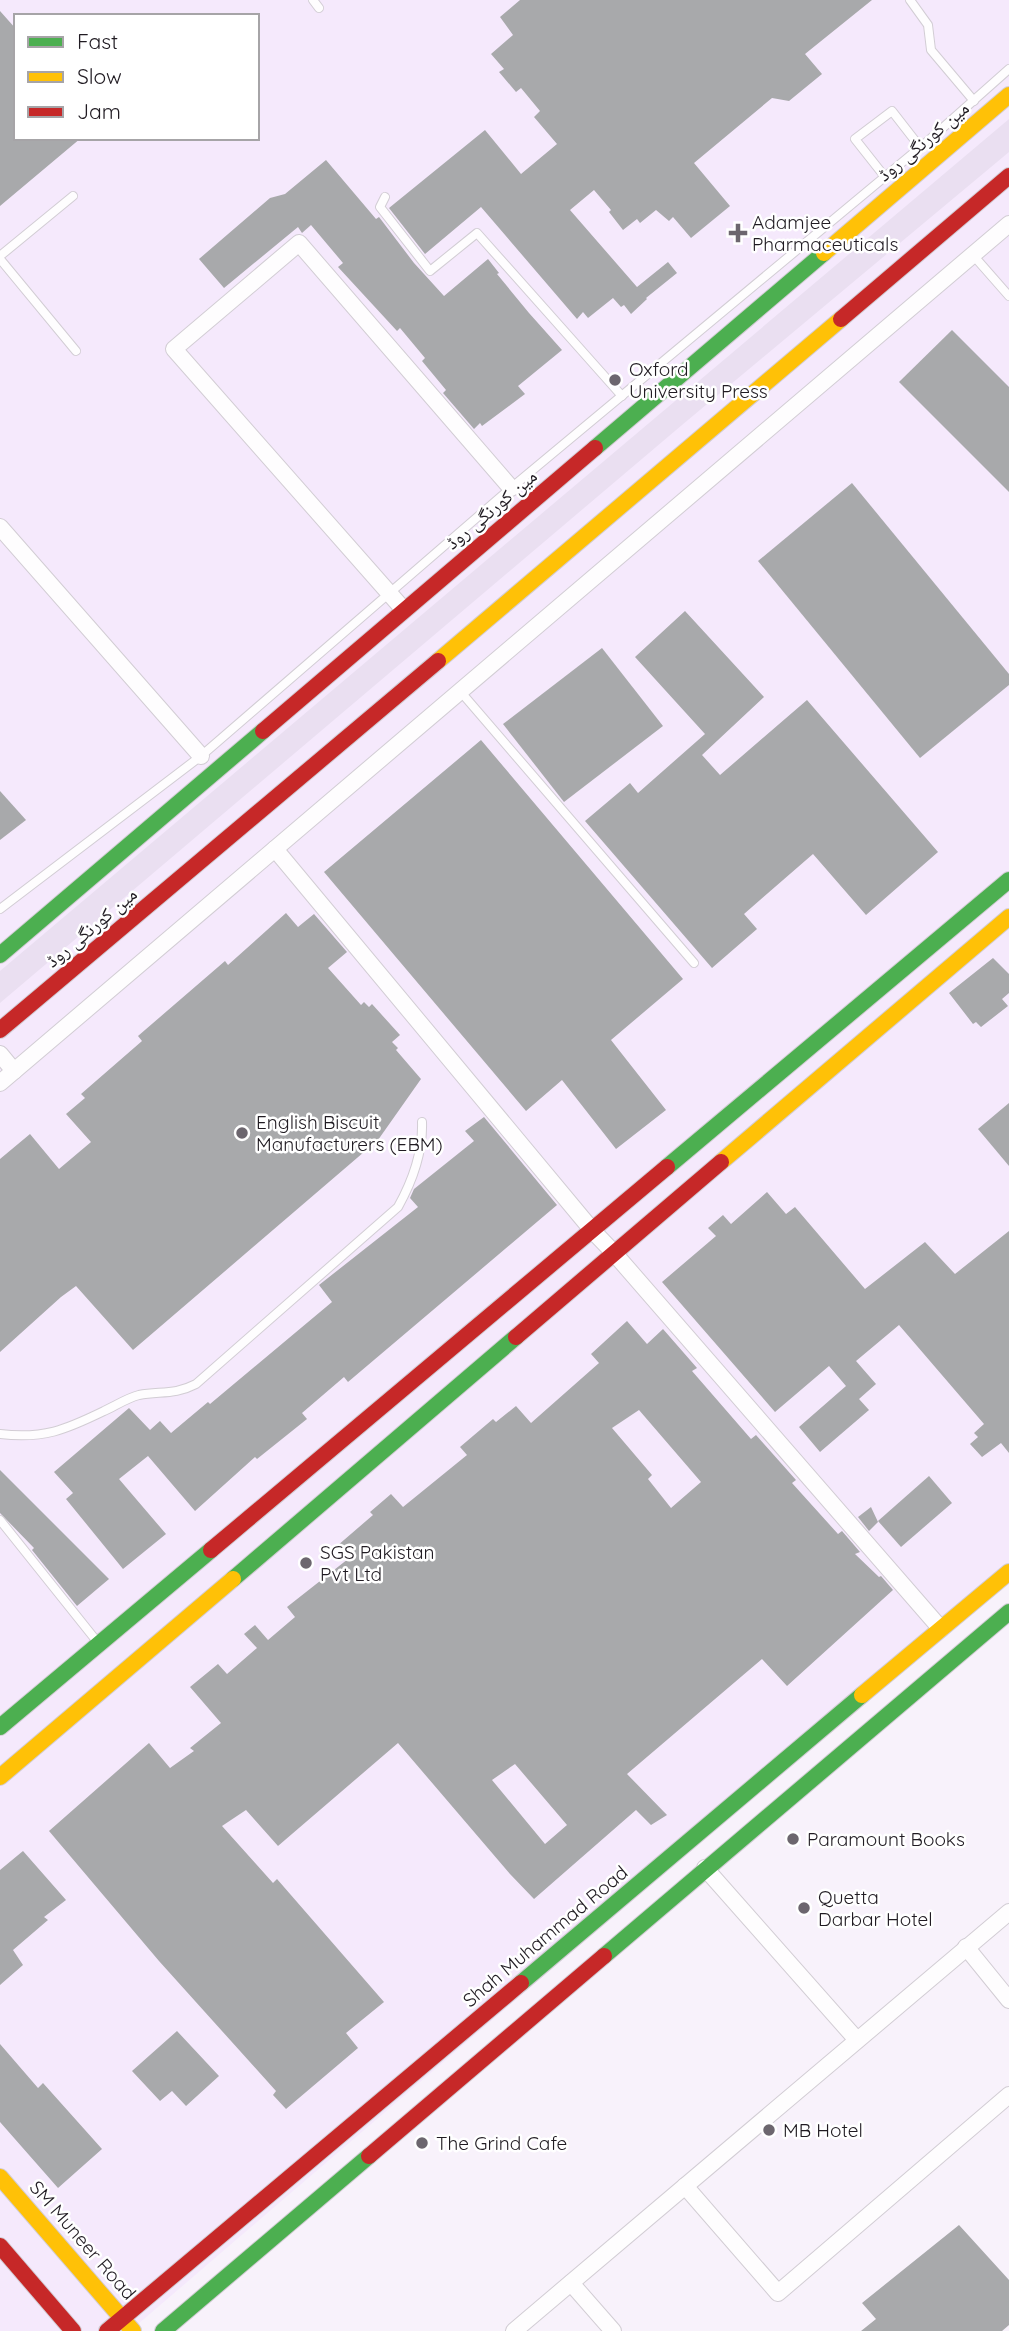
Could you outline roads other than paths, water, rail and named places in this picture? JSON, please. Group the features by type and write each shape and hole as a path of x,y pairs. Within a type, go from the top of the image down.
{"main road":[{"name":"مین کورنگی روڈ","path":"0,955 1009,95"},
{"name":"مین کورنگی روڈ","path":"0,1030 275,800 1009,176"},
{"path":"0,1777 88,1677 371,1438 592,1230 1009,880"},
{"path":"0,1727 88,1677 100,1645 614,1253 1009,917"},
{"name":"Shah Muhammad Road","path":"107,2331 1009,1572"},
{"path":"163,2331 1009,1612"},
{"path":"835,1719 831,1728 837,1741 847,1744 857,1740"},
{"path":"809,1741 823,1741 829,1747 830,1756 825,1767"},
{"name":"SM Muneer Road","path":"0,2178 133,2331"},
{"path":"0,2246 65,2328"},
{"path":"189,2262 180,2277 181,2284 188,2293 200,2296 215,2287"}],"street":[{"path":"0,1083 1009,225"},
{"path":"404,610 174,349 299,243 511,488"},
{"path":"0,527 201,756"},
{"path":"275,849 592,1230 941,1629"},
{"path":"0,1054 15,1071"},
{"path":"705,1868 857,2040"},
{"path":"514,2331 1009,1912"},
{"path":"966,1947 1009,2000"},
{"path":"685,2186 778,2293 1009,2095"},
{"path":"571,2283 613,2331"}],"lane":[{"path":"910,0 928,25 931,50 974,101"},
{"path":"0,909 201,756 511,488 886,177 1009,69"},
{"path":"886,177 855,139 892,111 920,148"},
{"path":"73,196 0,258 76,351"},
{"path":"385,197 380,207 430,271 477,233 622,396"},
{"path":"973,255 1009,296"},
{"path":"460,691 694,963"},
{"path":"0,1434 42,1436 67,1429 136,1396 184,1391 197,1384 398,1207 405,1194 422,1140 422,1122"},
{"path":"0,1520 100,1645"}],"place":[{"name":"Adamjee Pharmaceuticals","path":"738,233"},
{"name":"Oxford University Press","path":"615,380"},
{"name":"English Biscuit Manufacturers (EBM)","path":"242,1133"},
{"name":"SGS Pakistan Pvt Ltd","path":"306,1563"},
{"name":"Paramount Books","path":"793,1839"},
{"name":"Quetta Darbar Hotel","path":"804,1908"},
{"name":"MB Hotel","path":"769,2130"},
{"name":"The Grind Cafe","path":"422,2143"}]}
